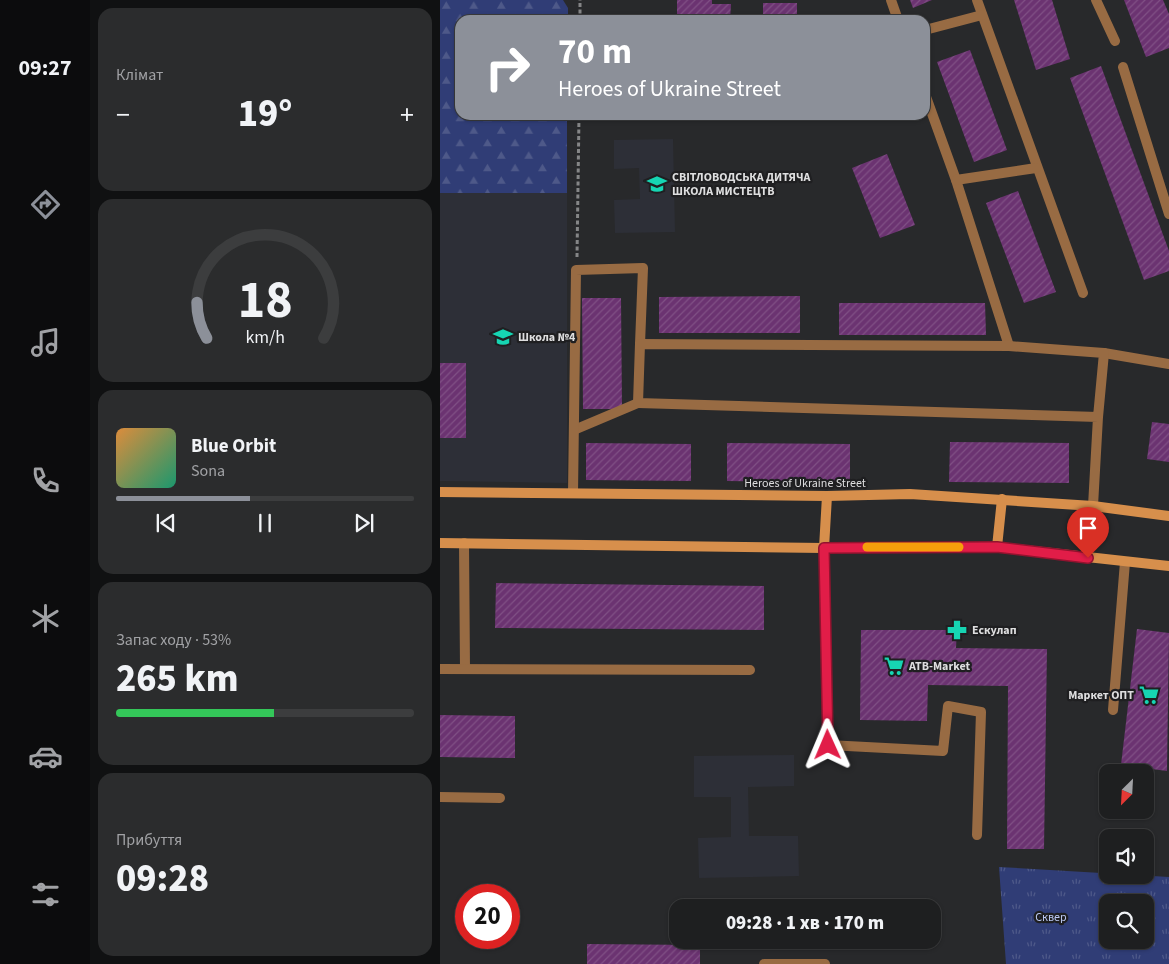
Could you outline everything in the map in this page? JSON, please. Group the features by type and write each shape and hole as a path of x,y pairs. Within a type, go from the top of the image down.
{"main road":[{"name":"Heroes of Ukraine Street","path":"440,492 827,496 910,494 1093,506 1169,516"},
{"path":"824,548 827,496"},
{"path":"997,547 1002,499"},
{"path":"440,543 824,548 997,547 1169,566"}],"lane":[{"path":"891,0 896,15"},
{"path":"976,0 1083,292"},
{"path":"1096,0 1115,41"},
{"path":"930,29 982,15"},
{"path":"1123,67 1169,214"},
{"path":"930,108 956,180 1009,346"},
{"path":"956,180 1036,168"},
{"path":"573,493 576,270 643,268 638,403"},
{"path":"640,344 1009,346 1104,353 1169,364"},
{"path":"1093,506 1104,353"},
{"path":"574,430 638,403 1098,417"},
{"path":"464,543 465,669"},
{"path":"824,548 828,745 943,751 948,706 981,712 977,835"},
{"path":"1113,710 1125,562"},
{"path":"440,669 750,670"},
{"path":"440,797 500,798"},
{"path":"764,964 825,964"}],"path":[{"path":"580,0 580,15"},
{"path":"576,270 579,120"}],"shaded area":[{"name":"СВІТЛОВОДСЬКА ДИТЯЧА ШКОЛА МИСТЕЦТВ","path":"673,139 675,232 615,233 614,200 640,199 639,168 614,169 614,140"},
{"name":"Школа №4","path":"440,193 567,193 567,483 440,481"},
{"path":"794,755 794,786 748,787 749,836 798,836 799,876 699,878 698,838 731,837 731,797 694,797 694,756"}],"green space":[{"path":"440,0 563,0 568,8 568,15 455,15 455,120 567,120 567,193 440,193"},
{"name":"Сквер","path":"999,867 1099,873 1099,884 1154,884 1154,876 1169,877 1169,964 1006,964"}],"building":[{"path":"677,0 712,0 712,4 731,4 730,15 677,15"},
{"path":"910,0 932,0 913,8"},
{"path":"1014,0 1052,0 1070,59 1036,70"},
{"path":"1124,0 1163,0 1169,14 1169,48 1146,57"},
{"path":"763,3 797,3 797,15 763,15"},
{"path":"970,50 1007,150 974,162 937,62"},
{"path":"1101,66 1169,251 1169,271 1144,280 1070,78"},
{"path":"887,154 915,225 880,238 852,168"},
{"path":"1018,191 1056,292 1024,303 986,203"},
{"path":"800,296 800,333 659,333 659,297"},
{"path":"582,298 621,298 622,409 583,409"},
{"path":"839,303 985,303 986,335 839,335"},
{"path":"440,363 466,363 466,438 440,438"},
{"path":"1152,422 1169,424 1169,462 1147,459"},
{"path":"950,442 1069,443 1069,483 949,482"},
{"path":"586,443 691,444 691,481 586,480"},
{"path":"727,443 850,444 850,483 727,481"},
{"path":"496,583 764,586 764,630 495,628"},
{"name":"Маркет ОПТ","path":"1137,629 1169,633 1167,771 1154,769 1154,764 1121,764"},
{"path":"861,630 957,630 956,648 1047,649 1044,849 1007,849 1008,686 928,685 927,721 860,720"},
{"path":"440,715 515,716 515,758 440,757"},
{"path":"587,944 669,945 669,949 700,949 700,964 587,964"}],"slow traffic":[{"path":"867,547 959,547"}],"place":[{"name":"СВІТЛОВОДСЬКА ДИТЯЧА ШКОЛА МИСТЕЦТВ","path":"657,184"},
{"name":"Школа №4","path":"503,337"},
{"name":"Ескулап","path":"957,630"},
{"name":"ATB-Market","path":"894,666"},
{"name":"Маркет ОПТ","path":"1149,695"}],"route":[{"path":"828,745 824,548 906,546 997,547 1088,558"}]}
